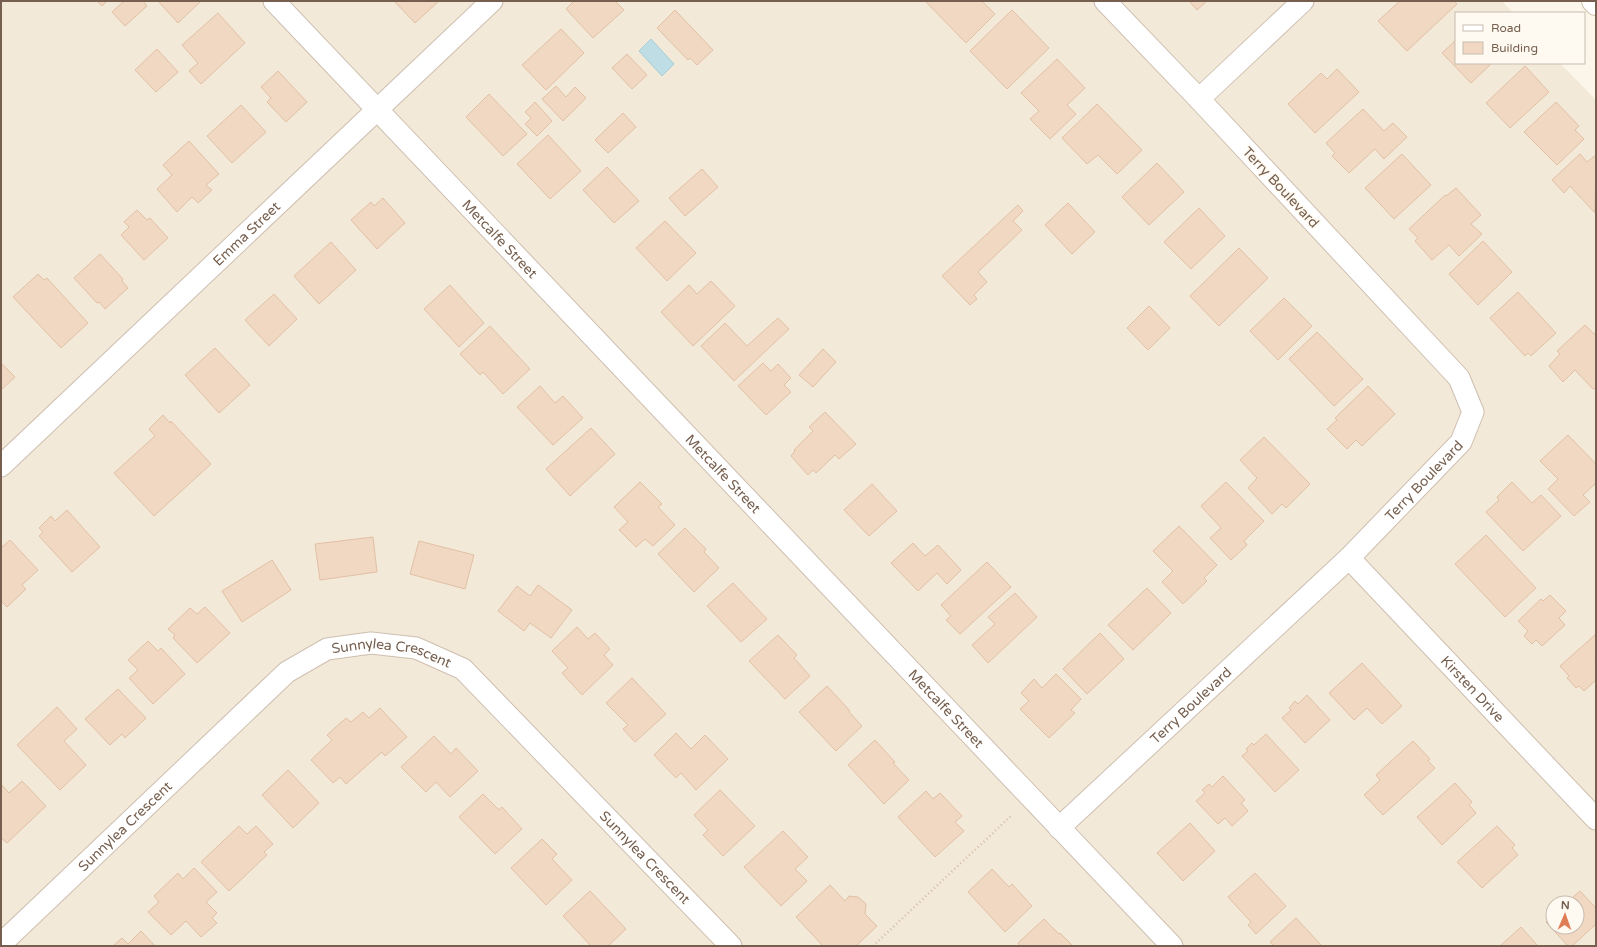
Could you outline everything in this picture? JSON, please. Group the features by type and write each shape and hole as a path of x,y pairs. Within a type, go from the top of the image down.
{"main road":[{"path":"1593,1 1596,4"}],"street":[{"name":"Metcalfe Street","path":"274,1 1172,946"},
{"name":"Emma Street","path":"1,466 492,1"},
{"name":"Terry Boulevard","path":"1059,828 1349,558 1461,442 1474,412 1459,378 1199,99 1105,1"},
{"path":"1199,99 1303,1"},
{"name":"Kirsten Drive","path":"1349,558 1596,819"},
{"name":"Sunnylea Crescent","path":"1,944 287,672 327,649 371,643 416,648 463,669 730,946"}],"path":[{"path":"873,946 1012,815"}],"shaded area":[{"path":"1,1 1502,1 1512,12 1455,12 1455,64 1561,64 1596,100 1596,946 1,946"}],"water":[{"path":"651,39 674,64 662,76 639,51"}],"building":[{"path":"97,1 107,1 102,6"},
{"path":"124,1 143,1 147,6 125,26 112,12"},
{"path":"158,1 201,1 178,23"},
{"path":"394,1 439,1 415,23"},
{"path":"574,1 615,1 624,10 593,38 566,9"},
{"path":"925,1 982,1 995,14 966,43"},
{"path":"1189,1 1207,1 1197,10"},
{"path":"1400,1 1454,1 1457,4 1407,51 1378,21"},
{"path":"675,10 713,50 697,65 690,58 688,60 657,28"},
{"path":"1012,10 1049,48 1007,89 970,51"},
{"path":"218,13 245,43 201,84 189,71 198,63 182,45"},
{"path":"561,29 584,53 546,90 522,65"},
{"path":"1455,41 1455,64 1491,64 1471,83 1442,53"},
{"path":"157,49 178,72 156,92 135,70"},
{"path":"627,54 647,75 632,89 612,68"},
{"path":"1057,59 1085,88 1067,105 1076,114 1050,139 1030,119 1039,111 1021,93"},
{"path":"1525,66 1549,92 1510,128 1486,103"},
{"path":"1337,69 1359,92 1315,133 1288,104 1321,73 1327,79"},
{"path":"278,71 307,102 286,122 267,102 271,98 261,87"},
{"path":"556,86 566,97 575,87 586,98 563,121 542,99"},
{"path":"489,94 527,134 503,156 466,117"},
{"path":"535,102 552,121 537,136 525,124 531,118 525,112"},
{"path":"1556,102 1579,126 1575,130 1584,139 1557,165 1524,132"},
{"path":"1097,104 1142,150 1117,174 1098,155 1087,164 1062,138"},
{"path":"241,105 266,132 232,163 207,136"},
{"path":"1363,109 1384,131 1393,123 1407,137 1384,159 1375,149 1349,173 1332,156 1335,153 1326,143"},
{"path":"623,113 636,127 608,153 595,140"},
{"path":"548,135 581,171 550,199 517,164"},
{"path":"189,141 219,174 206,185 212,190 198,203 192,197 177,212 157,189 172,175 163,165"},
{"path":"1402,154 1431,185 1394,219 1365,188"},
{"path":"1580,154 1587,162 1596,155 1595,213 1570,186 1564,193 1552,180"},
{"path":"1157,163 1184,192 1149,225 1122,197"},
{"path":"607,167 639,201 614,223 583,190"},
{"path":"702,169 718,187 685,216 669,198"},
{"path":"1456,188 1481,215 1471,224 1482,234 1459,256 1449,245 1432,260 1415,241 1418,238 1409,229 1445,195 1446,196"},
{"path":"383,198 405,223 377,249 351,220 371,202 374,206"},
{"path":"1068,203 1095,232 1072,254 1045,225"},
{"path":"1018,205 1023,211 1013,221 1022,230 978,272 987,282 974,295 977,299 970,305 942,276"},
{"path":"1199,208 1225,236 1191,269 1164,242"},
{"path":"137,210 147,220 150,218 168,238 144,260 121,235 129,227 124,222"},
{"path":"665,221 696,253 667,281 636,248"},
{"path":"1483,241 1512,272 1478,305 1449,274"},
{"path":"331,242 356,270 319,304 294,276"},
{"path":"1239,248 1268,278 1219,326 1190,296"},
{"path":"100,254 123,279 122,281 128,288 105,309 99,302 97,303 74,278"},
{"path":"38,274 44,280 47,278 88,323 61,348 13,297"},
{"path":"711,281 735,306 693,346 661,312 689,285 697,294"},
{"path":"450,285 484,323 459,347 424,309"},
{"path":"1518,292 1556,333 1531,356 1528,353 1525,356 1490,318"},
{"path":"274,294 297,319 269,346 245,320"},
{"path":"1284,298 1312,326 1278,360 1250,331"},
{"path":"1149,306 1170,328 1148,350 1127,328"},
{"path":"778,318 789,329 734,381 701,346 725,323 747,346"},
{"path":"1585,325 1594,334 1596,332 1596,388 1593,389 1575,370 1563,382 1549,366 1560,354 1557,351"},
{"path":"490,326 530,369 503,394 483,372 480,375 460,354"},
{"path":"1317,332 1363,379 1334,406 1289,359"},
{"path":"215,348 250,385 219,413 185,375"},
{"path":"823,349 836,362 813,387 799,375"},
{"path":"1,363 15,377 1,390"},
{"path":"763,363 771,371 778,364 791,378 784,385 791,392 766,415 738,386"},
{"path":"540,386 555,403 563,396 583,418 553,445 517,407"},
{"path":"1368,386 1395,414 1362,446 1356,440 1347,449 1327,429 1337,420 1335,418"},
{"path":"825,412 856,444 839,459 835,455 816,473 813,470 808,475 791,456 795,451 794,450 813,431 809,427"},
{"path":"163,415 170,423 171,421 211,464 154,516 114,473 155,436 149,429"},
{"path":"591,428 615,454 570,496 546,469"},
{"path":"1568,435 1596,464 1596,483 1583,495 1590,502 1574,516 1548,489 1558,479 1540,461"},
{"path":"1264,437 1310,484 1286,508 1282,504 1272,514 1248,488 1257,478 1240,460"},
{"path":"640,482 662,504 658,507 675,525 653,546 645,539 636,547 619,530 628,522 614,507"},
{"path":"1226,482 1264,521 1244,541 1247,545 1231,560 1210,538 1221,528 1201,506"},
{"path":"1512,482 1532,503 1541,495 1561,516 1523,551 1486,512 1499,500 1497,497"},
{"path":"872,484 897,511 869,536 844,510"},
{"path":"67,510 100,547 72,572 39,536 43,532 39,528 51,516 55,521"},
{"path":"1179,526 1217,565 1204,578 1207,581 1183,604 1162,582 1173,571 1153,551"},
{"path":"685,528 706,549 704,552 719,568 694,592 658,554"},
{"path":"1486,535 1536,588 1505,617 1455,564"},
{"path":"373,537 377,572 320,580 315,544"},
{"path":"10,540 38,570 22,585 26,589 7,607 1,601 1,548"},
{"path":"419,541 474,555 465,589 410,574"},
{"path":"913,543 925,556 938,545 961,570 947,584 937,573 918,591 891,563"},
{"path":"272,560 291,590 242,622 222,591"},
{"path":"987,562 1011,587 960,634 946,620 951,616 941,605"},
{"path":"733,583 767,619 741,642 707,606"},
{"path":"538,585 572,610 551,638 530,623 524,631 498,611 517,586 530,596"},
{"path":"1147,588 1171,613 1133,650 1108,625"},
{"path":"1015,593 1037,617 988,663 972,645 995,624 988,617"},
{"path":"1550,595 1566,611 1559,618 1565,625 1542,646 1536,640 1532,644 1524,636 1528,631 1518,621 1541,599 1543,601"},
{"path":"205,607 230,633 197,663 173,638 175,635 168,629 190,608 197,614"},
{"path":"577,627 588,639 595,633 610,649 604,655 613,665 582,695 562,673 568,668 552,651"},
{"path":"1100,633 1124,659 1087,694 1063,669"},
{"path":"1596,634 1596,680 1584,691 1579,686 1576,688 1567,678 1569,676 1560,666"},
{"path":"778,635 797,655 794,658 810,676 785,699 749,661"},
{"path":"148,641 158,651 161,648 185,674 153,704 129,678 138,670 128,660"},
{"path":"1362,663 1402,706 1382,724 1367,708 1354,720 1329,693"},
{"path":"1056,674 1081,699 1071,710 1075,713 1049,738 1020,709 1029,701 1021,693 1034,679 1042,688"},
{"path":"632,678 666,714 635,742 623,729 628,725 606,703"},
{"path":"827,686 862,726 836,751 799,712"},
{"path":"118,689 146,718 125,738 122,734 110,745 85,719"},
{"path":"1307,695 1330,720 1305,743 1282,718 1291,710 1289,708 1295,701 1298,704"},
{"path":"57,707 77,729 64,741 86,765 60,790 17,745"},
{"path":"380,708 407,737 385,756 382,752 346,784 340,777 333,783 311,760 332,740 327,735 346,718 351,722 363,712 369,718"},
{"path":"676,733 691,749 705,735 728,759 696,790 681,773 676,778 654,755"},
{"path":"1266,734 1299,770 1275,792 1242,756 1248,751 1246,749 1252,743 1254,745"},
{"path":"434,736 451,754 456,748 478,771 450,797 436,782 426,792 401,767"},
{"path":"875,740 909,780 884,804 848,765"},
{"path":"1413,741 1430,759 1428,761 1435,768 1383,815 1364,795 1380,780 1376,775"},
{"path":"288,770 319,803 293,828 262,795"},
{"path":"1223,776 1245,800 1241,803 1248,811 1232,826 1225,818 1218,824 1196,801 1205,793 1202,790 1209,784 1212,787"},
{"path":"22,781 46,806 7,843 1,838 1,784 9,793"},
{"path":"1455,783 1472,802 1469,805 1476,813 1442,845 1417,817"},
{"path":"720,790 755,826 723,856 703,835 708,830 694,815"},
{"path":"926,791 933,799 940,793 962,816 955,822 964,831 935,857 898,817"},
{"path":"483,794 499,810 502,807 522,829 495,854 459,817"},
{"path":"1190,823 1215,851 1183,881 1157,853"},
{"path":"239,826 247,834 256,826 273,844 264,852 267,855 229,891 201,862"},
{"path":"1497,826 1515,845 1512,848 1518,855 1482,888 1457,862"},
{"path":"783,831 808,857 795,869 807,881 781,906 744,867"},
{"path":"542,839 557,854 552,859 572,880 546,905 511,868"},
{"path":"194,868 217,892 206,902 217,913 212,918 217,923 201,937 186,921 171,935 148,912 159,902 154,896 178,873 183,879"},
{"path":"992,869 1009,887 1012,884 1032,906 1005,932 968,892"},
{"path":"1255,873 1286,906 1256,934 1248,925 1251,922 1228,897"},
{"path":"830,885 845,901 849,896 858,897 866,904 865,914 877,926 856,946 823,946 796,917"},
{"path":"590,891 626,929 608,946 591,946 563,916"},
{"path":"1580,891 1584,895 1575,895"},
{"path":"1585,896 1596,908 1596,924 1585,934"},
{"path":"1296,918 1322,946 1274,946 1270,942"},
{"path":"1044,919 1073,946 1020,946 1018,943"},
{"path":"1521,927 1538,946 1500,946"},
{"path":"141,931 155,946 113,946 122,938 128,944"},
{"path":"1558,935 1584,935 1572,946 1568,946"}]}
